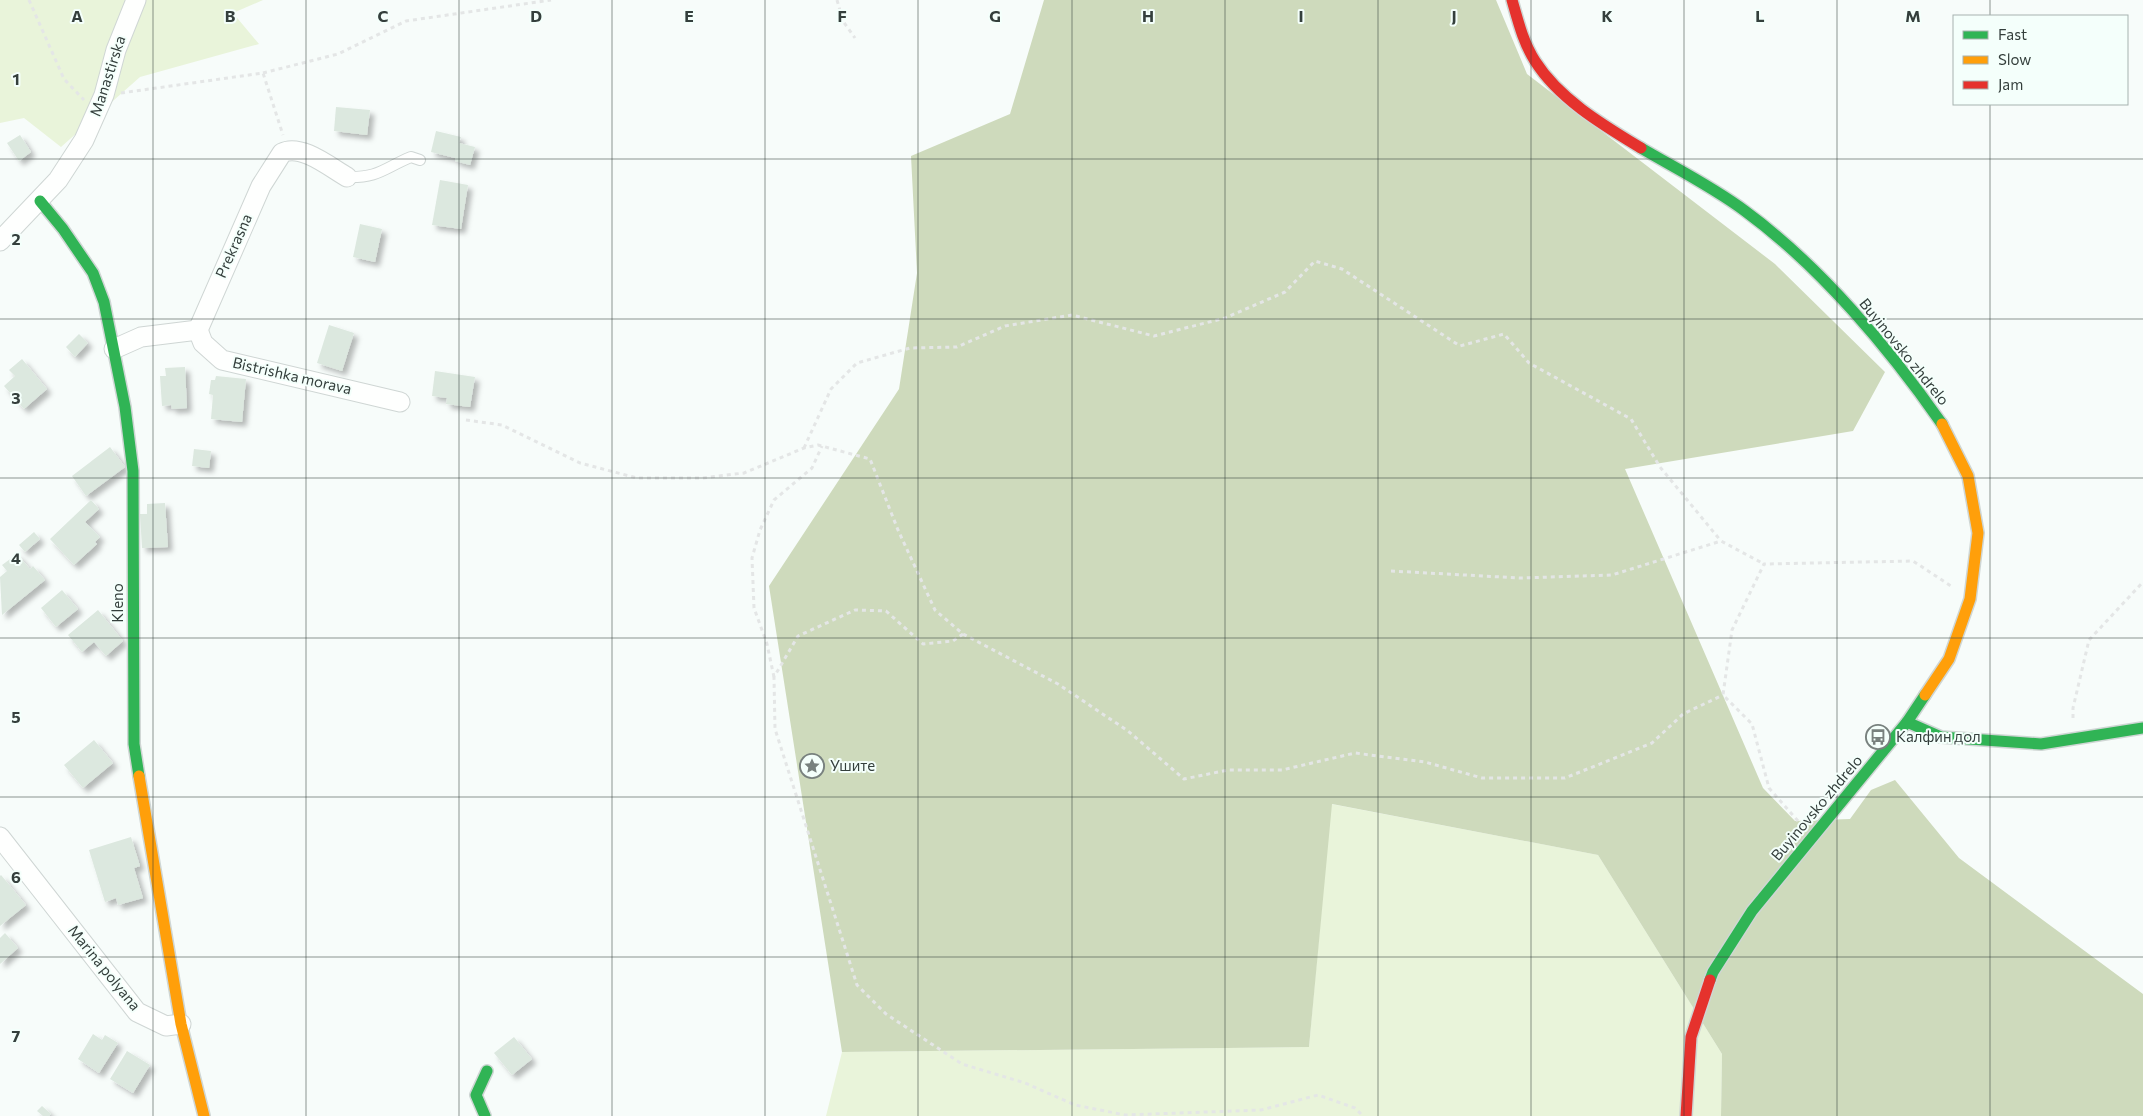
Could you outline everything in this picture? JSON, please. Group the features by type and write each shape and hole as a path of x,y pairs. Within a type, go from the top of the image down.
{"street":[{"name":"Manastirska","path":"0,241 40,201 72,161 104,95 116,50 136,0"},
{"name":"Buyinovsko zhdrelo","path":"1512,0 1523,37 1536,61 1554,84 1578,106 1638,146 1744,210 1785,244 1841,299 1917,388 1945,428 1968,476 1978,533 1970,598 1949,659 1907,722 1752,911 1713,972 1691,1037 1686,1116"},
{"path":"288,150 305,153 347,177"},
{"name":"Prekrasna","path":"198,330 261,186 278,157 288,150"},
{"name":"Kleno","path":"40,201 69,236 93,273 104,302 114,349 134,471 134,744 181,1024"},
{"path":"114,349 141,337 198,330"},
{"name":"Bistrishka morava","path":"198,330 203,343 222,360 400,402"},
{"path":"1907,722 1942,737 2041,744 2143,728"},
{"name":"Marina polyana","path":"0,837 137,1012 166,1026 181,1024"},
{"path":"181,1024 204,1116"},
{"path":"485,1116 476,1095 487,1071"}],"lane":[{"path":"347,177 365,177 380,174 410,157 420,160"}],"path":[{"path":"29,0 64,79 97,112"},
{"path":"104,95 263,73 338,54 406,21 551,0"},
{"path":"837,0 843,21 855,38"},
{"path":"263,73 288,150"},
{"path":"804,448 831,388 857,363 910,348 957,347 1005,326 1072,315 1154,336 1225,318 1285,292 1315,261 1342,269 1460,346 1504,334 1529,363 1630,419 1660,467 1721,541 1764,564 1913,561 1970,598"},
{"path":"466,420 502,425 580,463 637,478 702,478 744,473 804,448 822,446 870,460 898,530 936,610 963,634 1058,684 1128,731 1184,779 1228,770 1282,770 1355,753 1425,762 1482,778 1565,778 1652,743 1682,714 1723,695"},
{"path":"822,446 812,468 774,500 760,530 752,558 754,608 767,644 774,677 775,729 857,984 886,1014 962,1064 1025,1083 1075,1105 1125,1115 1261,1110 1318,1095 1355,1108 1363,1116"},
{"path":"1391,571 1520,578 1612,575 1721,541"},
{"path":"1723,695 1732,630 1764,564"},
{"path":"2075,738 2072,708 2089,640 2143,582"},
{"path":"774,677 798,636 855,610 886,611 923,644 953,641 963,634"},
{"path":"1723,695 1752,724 1769,788 1812,837"}],"green space":[{"path":"0,0 263,0 233,13 259,44 140,77 61,147 24,118 0,123"},
{"path":"1044,0 1496,0 1527,74 1775,264 1885,372 1853,431 1625,469 1763,788 1795,821 1850,819 1871,790 1895,780 1959,858 2143,994 2143,1116 1721,1116 1722,1054 1598,855 1332,804 1309,1047 842,1052 769,586 899,389 917,273 911,156 1010,114"},
{"path":"1331,804 1598,855 1722,1054 1721,1116 826,1116 842,1052 1309,1047"}],"building":[{"path":"336,107 370,110 367,135 334,131"},
{"path":"436,131 461,137 459,143 475,147 470,165 455,161 455,158 431,152"},
{"path":"20,135 31,152 19,161 7,143"},
{"path":"440,180 468,185 461,229 432,225"},
{"path":"360,224 382,229 375,262 353,257"},
{"path":"329,325 354,333 342,371 317,363"},
{"path":"79,334 88,343 75,357 66,347"},
{"path":"22,359 47,389 24,409 4,386 15,376 9,370"},
{"path":"185,367 187,408 172,409 171,405 162,406 160,376 166,376 165,368"},
{"path":"435,371 475,377 470,407 446,404 447,398 432,396"},
{"path":"216,376 246,379 242,422 211,419 213,395 209,394 211,380 215,380"},
{"path":"110,447 125,467 86,496 72,476"},
{"path":"194,449 211,451 209,468 192,466"},
{"path":"91,500 99,509 85,522 100,537 95,542 97,544 74,565 50,539"},
{"path":"165,503 168,547 142,548 140,514 147,514 147,504"},
{"path":"34,532 40,539 25,552 19,545"},
{"path":"17,554 30,569 33,566 45,580 2,615 0,577 7,571 2,565"},
{"path":"62,590 78,609 56,627 41,608"},
{"path":"98,610 123,641 106,656 94,642 82,652 68,635"},
{"path":"94,740 113,763 83,788 64,765"},
{"path":"131,837 140,866 134,868 143,898 118,905 116,898 105,902 89,850"},
{"path":"0,876 26,905 0,926"},
{"path":"5,933 18,948 0,964 0,938"},
{"path":"93,1034 102,1040 105,1035 118,1043 99,1073 78,1059"},
{"path":"514,1037 532,1059 512,1075 494,1053"},
{"path":"127,1051 150,1065 133,1093 110,1079"},
{"path":"42,1106 51,1114 49,1116 43,1116 37,1111"}],"traffic: fast":[{"path":"1641,148 1733,202 1800,257 1852,310 1876,338 1942,424"},
{"path":"40,201 63,229 93,273 104,302 125,407 133,471 134,744 139,776"},
{"path":"1710,980 1713,972 1752,911 1907,722 1925,695"},
{"path":"1907,722 1941,737 2041,744 2143,728"},
{"path":"485,1116 476,1095 487,1071"}],"traffic: slow":[{"path":"1925,695 1949,659 1970,599 1978,533 1968,476 1942,424"},
{"path":"139,776 181,1024 204,1116"}],"traffic: jam":[{"path":"1512,0 1527,46 1545,75 1583,110 1641,148"},
{"path":"1686,1116 1691,1037 1710,980"}],"place":[{"name":"Калфин дол","path":"1878,737"},
{"name":"Ушите","path":"812,766"}]}
